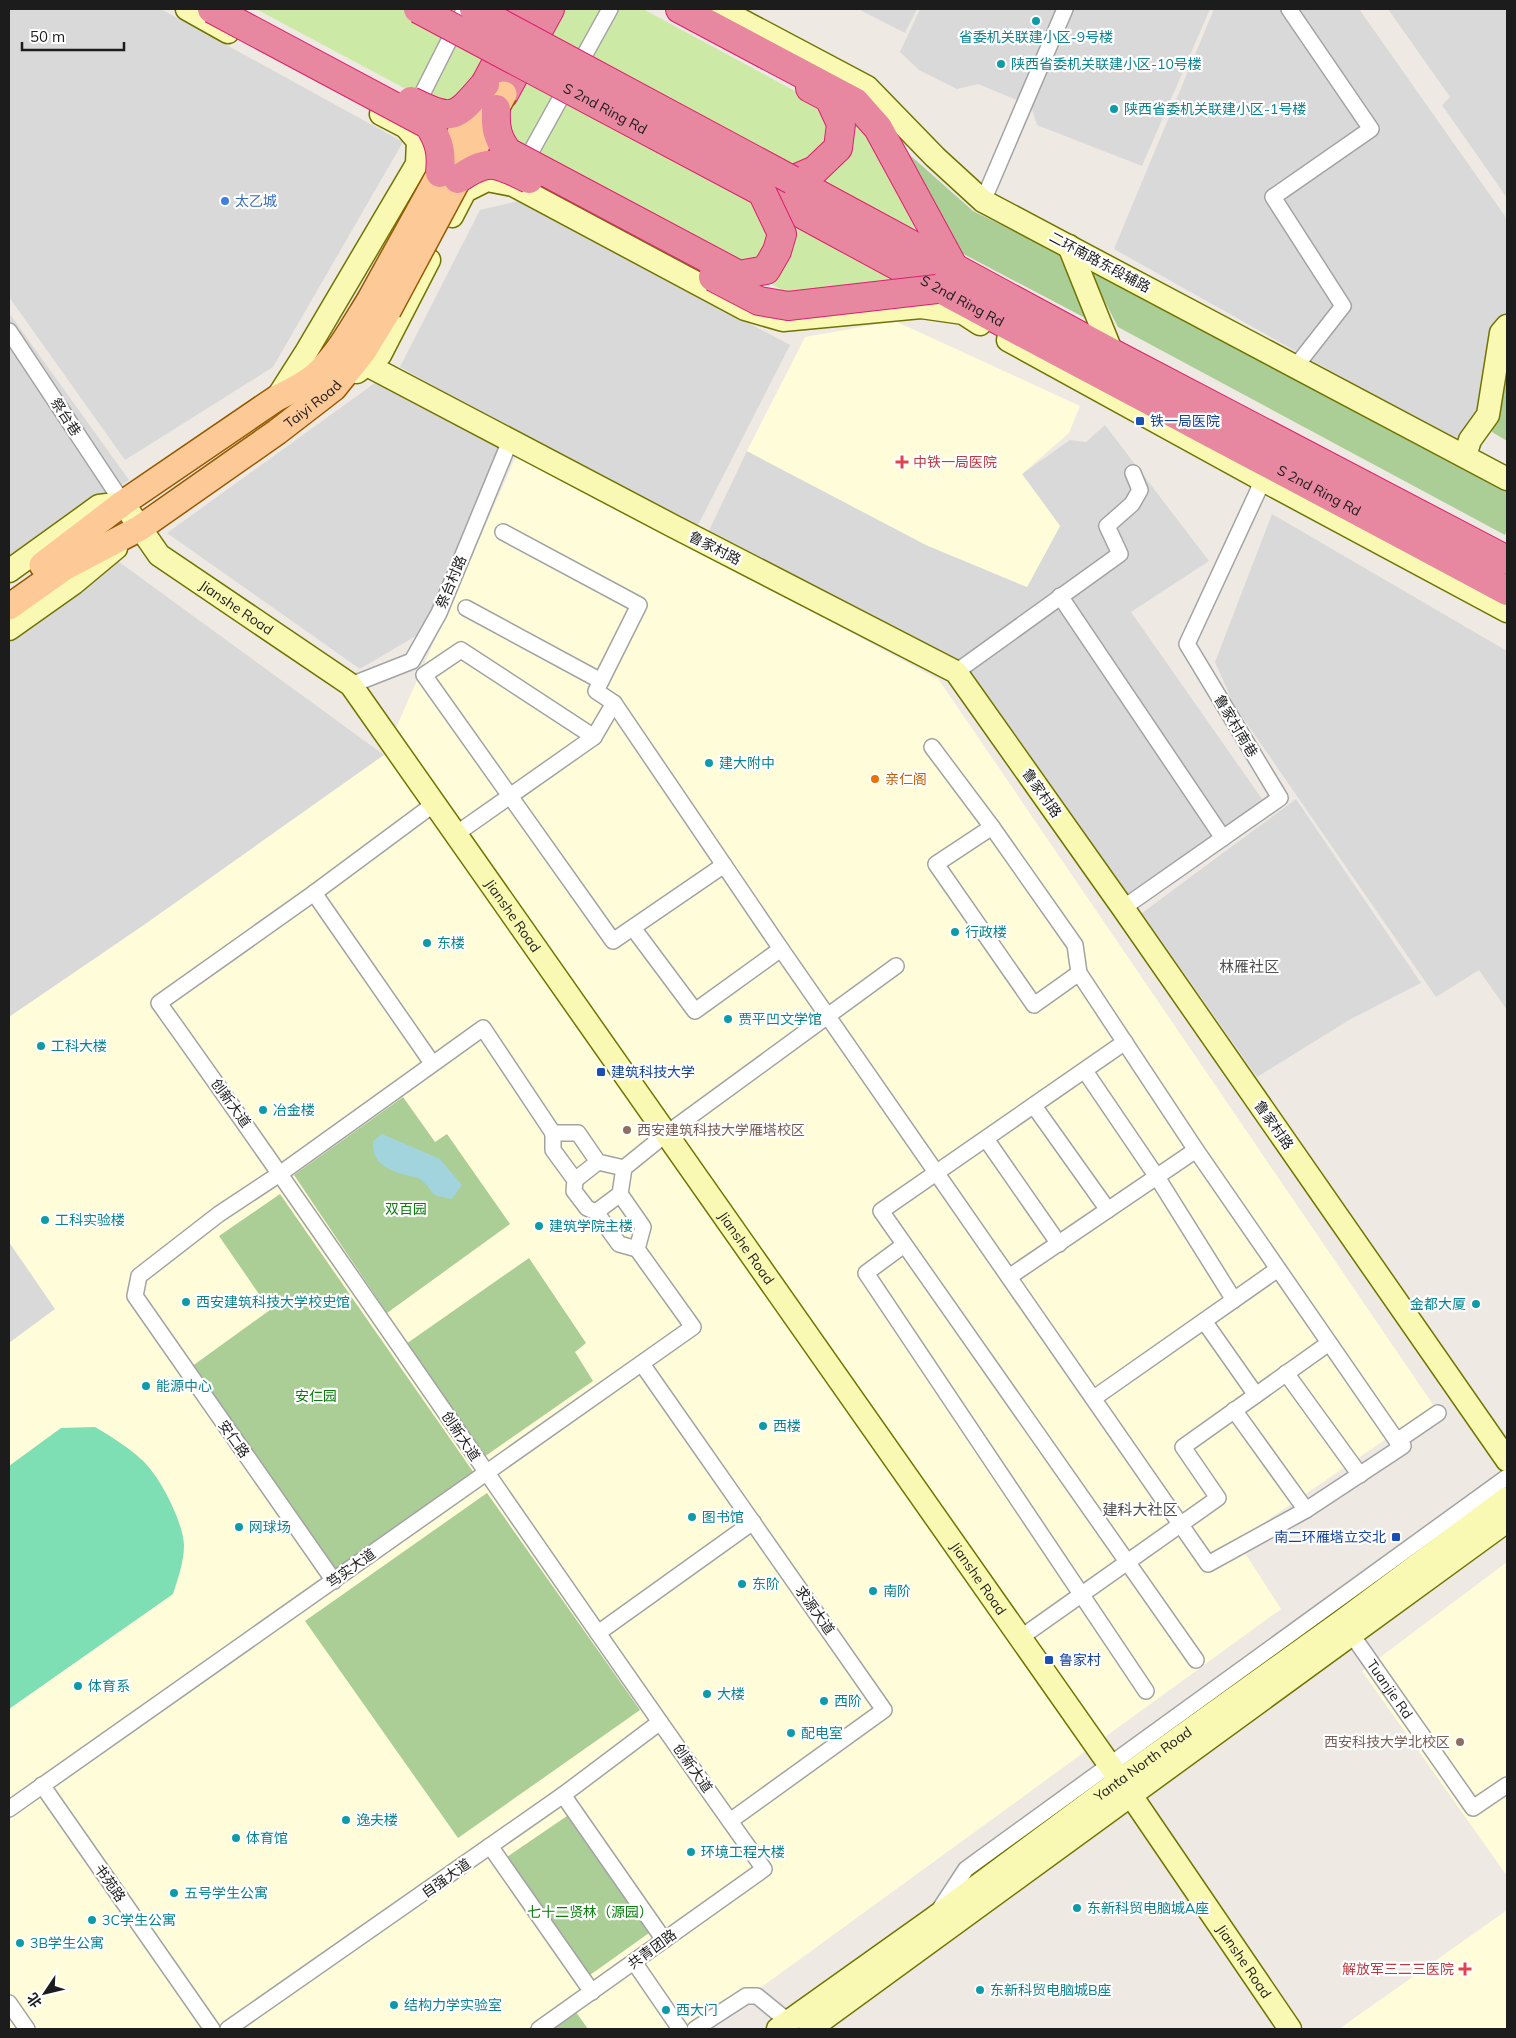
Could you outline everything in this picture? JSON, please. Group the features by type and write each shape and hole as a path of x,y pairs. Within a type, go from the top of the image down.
{"highway":[{"path":"212,9 429,125 437,138 445,177 477,166 500,165 759,301 788,306 937,289"},
{"path":"238,9 374,82 444,115 457,112 495,96 550,9"},
{"name":"S 2nd Ring Rd","path":"418,9 1502,591"},
{"name":"S 2nd Ring Rd","path":"474,9 1112,353 1507,560"},
{"path":"525,9 495,96 495,126 499,140 508,152 739,276 766,270 780,243 782,234 762,192"},
{"path":"659,9 829,98 841,124 838,148 814,170 792,180"},
{"path":"680,9 855,102 878,128 953,266"},
{"path":"1443,526 1472,531 1507,549"}],"main road":[{"path":"187,9 406,127 445,177 487,180 513,185 745,309 783,320 921,306 996,319"},
{"name":"二环南路东段辅路","path":"720,9 867,87 935,157 984,201 1507,479"},
{"name":"Taiyi Road","path":"9,606 64,568 140,528 277,432 334,388 363,352 378,306 445,177 495,96"},
{"path":"334,388 380,355 445,177"},
{"path":"277,398 305,354 445,177"},
{"path":"1069,246 1112,353"},
{"name":"Taiyi Road","path":"9,589 62,552 123,503 277,398 319,372 345,340 378,306"},
{"path":"963,314 1032,354 1507,611"},
{"path":"1465,456 1470,440 1488,415 1501,333 1507,326"},
{"name":"鲁家村路","path":"367,365 956,672 1124,908 1507,1460"},
{"path":"9,571 99,506 123,503"},
{"name":"Jianshe Road","path":"123,503 159,555 351,685 1120,1779 1290,2029"},
{"path":"9,628 74,583 140,528"},
{"name":"Yanta North Road","path":"792,2027 1120,1779 1342,1621 1507,1498"},
{"name":"Yanta North Road","path":"792,2027 1120,1779 1352,1635 1507,1521"}],"street":[{"path":"406,127 465,9"},
{"path":"513,185 610,9"},
{"path":"984,201 1066,9"},
{"path":"1289,9 1371,130 1273,197 1343,306 1296,366"},
{"name":"祭台巷","path":"9,331 123,503"},
{"name":"祭台村路","path":"351,685 412,660 439,613 510,441"},
{"path":"956,672 1120,554 1107,526 1132,504 1140,490 1133,473"},
{"name":"鲁家村南巷","path":"1124,908 1280,798 1187,644 1258,491 1261,479"},
{"path":"503,532 639,605 596,691 614,703 781,949 1208,1564 1306,1510 1403,1446 1397,1441 1196,1150 1079,973 1075,945 992,827 932,747"},
{"path":"1060,596 1223,838"},
{"path":"466,608 601,681"},
{"path":"594,737 461,650 424,675 613,941 724,865"},
{"path":"456,834 594,737 614,703"},
{"path":"432,1063 314,893 434,804"},
{"path":"992,827 936,864 1034,1005 1079,973"},
{"name":"创新大道","path":"314,893 159,1003 281,1173 487,1474 764,1869"},
{"path":"633,928 695,1011 781,949"},
{"path":"281,1173 483,1028 553,1133 553,1150 575,1180 574,1190 586,1208 596,1212 619,1244 637,1249 643,1227 620,1194 624,1168 666,1134 896,966"},
{"path":"1125,1042 881,1211 1196,1660"},
{"path":"1085,1071 1157,1177 1234,1300"},
{"path":"1034,1106 1108,1210"},
{"path":"553,1133 578,1133 598,1162 624,1168"},
{"path":"986,1139 1059,1244"},
{"path":"1009,1277 1196,1150"},
{"path":"575,1180 598,1162"},
{"name":"安仁路","path":"281,1173 220,1214 139,1276 135,1296 334,1581"},
{"path":"596,1212 620,1194"},
{"path":"904,1245 866,1273 1146,1691"},
{"name":"笃实大道","path":"9,1809 487,1474 693,1327 637,1249"},
{"path":"1094,1398 1278,1269"},
{"path":"1204,1321 1256,1395"},
{"path":"1020,1638 1218,1498 1183,1447 1329,1343"},
{"name":"求源大道","path":"642,1364 884,1710 730,1821"},
{"path":"1286,1373 1360,1475"},
{"path":"1234,1410 1306,1510"},
{"path":"1397,1441 1438,1413"},
{"path":"1120,1779 1507,1477"},
{"path":"598,1633 753,1522"},
{"name":"Tuanjie Rd","path":"1352,1635 1474,1808 1507,1785"},
{"name":"自强大道","path":"228,2029 563,1795 660,1722"},
{"name":"书苑路","path":"42,1785 212,2029"},
{"path":"563,1795 664,1940"},
{"path":"490,1846 592,1992"},
{"name":"共青团路","path":"539,2029 764,1869"},
{"path":"634,1962 680,2029"},
{"path":"695,2029 733,2002 746,1996 757,1996 792,2027"},
{"path":"9,2003 28,2029"}],"shaded area":[{"path":"9,9 161,9 403,142 273,367 125,460 9,297"},
{"path":"858,9 917,9 905,33"},
{"path":"920,9 1210,9 1142,166 1037,125 1031,106 978,84 957,89 919,70 900,52"},
{"path":"1214,9 1359,9 1507,219 1507,322 1490,400 1461,444 1114,249"},
{"path":"1388,9 1507,9 1507,198 1442,105 1450,97"},
{"path":"519,201 790,345 695,531 400,367 480,210"},
{"path":"9,313 129,480 9,563"},
{"name":"中铁一局医院","path":"895,321 1080,406 1069,433 1022,474 1060,526 1027,587 926,545 747,451 805,337"},
{"path":"379,380 505,446 429,628 360,669 167,533"},
{"path":"1105,425 1209,561 1131,612 1262,799 1128,895 976,684 705,539 747,451 926,545 1027,587 1060,526 1022,474 1070,440 1086,442"},
{"name":"西安建筑科技大学雁塔校区","path":"518,452 939,680 1434,1406 1237,1541 1281,1609 704,2029 9,2029 9,1343 55,1309 9,1242 9,1017 144,925 384,755"},
{"path":"1272,514 1507,651 1507,1010 1479,970 1436,997 1234,705 1215,662"},
{"path":"115,559 384,755 144,925 9,1017 9,633"},
{"path":"1296,799 1421,983 1349,1020 1257,1077 1142,913"},
{"path":"9,1242 56,1309 9,1343"},
{"name":"西安科技大学北校区","path":"1507,1562 1507,1876 1362,1671"},
{"name":"解放军三二三医院","path":"1507,1910 1507,2029 1339,2029"}],"green space":[{"path":"256,9 512,9 460,101 434,104"},
{"path":"560,9 643,9 860,126 916,223 890,278 881,289 796,297 511,149 502,122"},
{"path":"894,141 973,211 1058,253 1089,320 954,249"},
{"path":"1086,265 1507,491 1507,530 1505,535 1118,327"},
{"path":"1507,334 1507,441 1492,432 1504,338"},
{"name":"双百园","path":"403,1097 435,1142 447,1134 510,1224 387,1313 294,1175"},
{"name":"安仁园","path":"280,1194 476,1476 336,1574 191,1367 270,1310 219,1236"},
{"path":"529,1258 586,1343 575,1352 593,1381 484,1457 406,1344"},
{"path":"95,1427 120,1442 142,1460 163,1488 175,1512 183,1535 184,1551 179,1576 173,1594 9,1709 9,1466 61,1428"},
{"path":"487,1493 640,1710 458,1838 305,1621"},
{"name":"七十二贤林（源园）","path":"567,1816 649,1933 590,1975 507,1857"},
{"path":"571,2005 588,2029 537,2029"}],"water":[{"path":"382,1134 440,1159 462,1185 452,1199 435,1195 419,1178 395,1172 383,1165 373,1149 373,1141"}],"place":[{"name":"省委机关联建小区-9号楼","path":"1036,21"},
{"name":"陕西省委机关联建小区-10号楼","path":"1001,64"},
{"name":"陕西省委机关联建小区-1号楼","path":"1114,109"},
{"name":"太乙城","path":"225,201"},
{"name":"铁一局医院","path":"1140,421"},
{"name":"中铁一局医院","path":"902,462"},
{"name":"建大附中","path":"709,763"},
{"name":"亲仁阁","path":"875,779"},
{"name":"行政楼","path":"955,932"},
{"name":"东楼","path":"427,943"},
{"name":"贾平凹文学馆","path":"728,1019"},
{"name":"工科大楼","path":"41,1046"},
{"name":"建筑科技大学","path":"601,1072"},
{"name":"冶金楼","path":"263,1110"},
{"name":"西安建筑科技大学雁塔校区","path":"627,1130"},
{"name":"工科实验楼","path":"45,1220"},
{"name":"建筑学院主楼","path":"539,1226"},
{"name":"西安建筑科技大学校史馆","path":"186,1302"},
{"name":"金都大厦","path":"1476,1304"},
{"name":"能源中心","path":"146,1386"},
{"name":"西楼","path":"763,1426"},
{"name":"图书馆","path":"692,1517"},
{"name":"网球场","path":"239,1527"},
{"name":"南二环雁塔立交北","path":"1396,1537"},
{"name":"东阶","path":"742,1584"},
{"name":"南阶","path":"873,1591"},
{"name":"鲁家村","path":"1049,1660"},
{"name":"体育系","path":"78,1686"},
{"name":"大楼","path":"707,1694"},
{"name":"西阶","path":"824,1701"},
{"name":"配电室","path":"791,1733"},
{"name":"西安科技大学北校区","path":"1460,1742"},
{"name":"逸夫楼","path":"346,1820"},
{"name":"体育馆","path":"236,1838"},
{"name":"环境工程大楼","path":"691,1852"},
{"name":"五号学生公寓","path":"174,1893"},
{"name":"东新科贸电脑城A座","path":"1077,1908"},
{"name":"3C学生公寓","path":"92,1920"},
{"name":"3B学生公寓","path":"20,1943"},
{"name":"解放军三二三医院","path":"1465,1969"},
{"name":"东新科贸电脑城B座","path":"980,1990"},
{"name":"结构力学实验室","path":"394,2005"},
{"name":"西大门","path":"666,2010"}],"district":[{"name":"林雁社区","path":"1249,967"},
{"name":"建科大社区","path":"1140,1510"}]}
